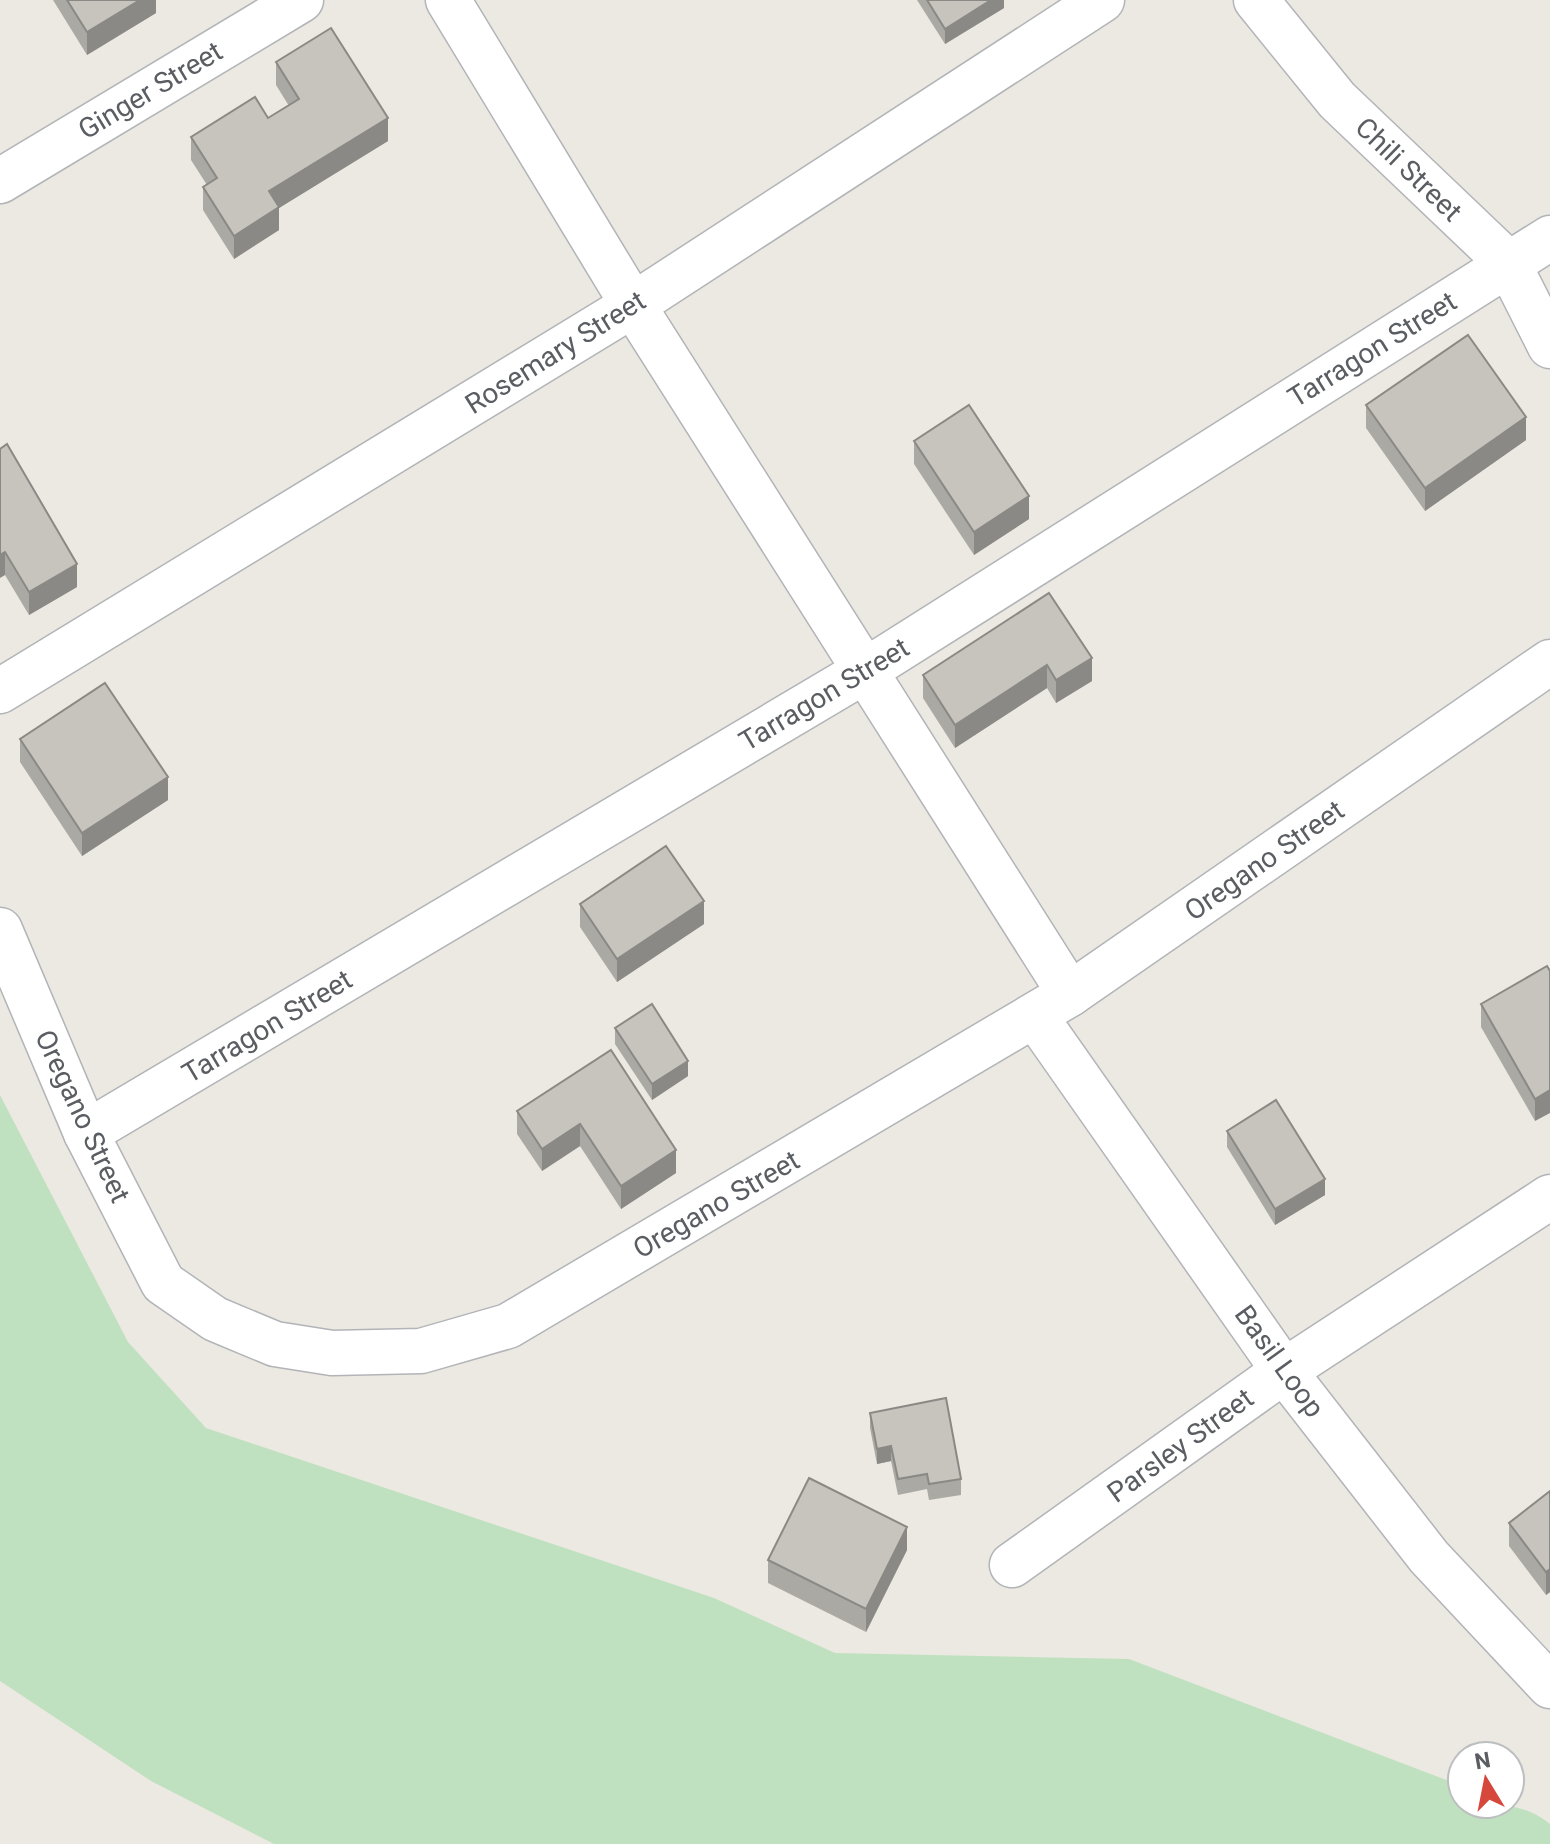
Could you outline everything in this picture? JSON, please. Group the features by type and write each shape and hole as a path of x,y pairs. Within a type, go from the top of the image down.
{"street":[{"name":"Ginger Street","path":"0,181 301,0"},
{"name":"Basil Loop","path":"448,0 633,305 863,672 1053,1005 1284,1371 1429,1557 1550,1686"},
{"name":"Rosemary Street","path":"0,691 633,305 1102,0"},
{"name":"Chili Street","path":"1256,0 1337,100 1508,263 1550,346"},
{"name":"Tarragon Street","path":"86,1133 863,672 1550,238"},
{"name":"Oregano Street","path":"0,930 86,1133 163,1283 215,1319 275,1344 332,1353 421,1351 508,1326 1053,1005 1550,662"},
{"name":"Parsley Street","path":"1012,1565 1284,1371 1550,1197"}],"green space":[{"path":"0,1095 128,1342 206,1428 714,1598 835,1653 1129,1659 1446,1780 1446,1820 1526,1820 1526,1811 1530,1812 1550,1824 1550,1844 274,1844 151,1781 0,1681"}],"building":[{"path":"67,0 140,0 87,32"},
{"path":"927,0 991,0 945,29"},
{"path":"331,28 388,118 269,191 279,207 234,236 203,187 217,178 191,137 255,97 268,118 299,99 276,62"},
{"path":"1468,335 1526,417 1425,488 1366,405"},
{"path":"969,405 1029,496 974,532 914,441"},
{"path":"7,444 77,564 29,592 5,552 0,555 0,449"},
{"path":"1049,593 1092,658 1056,680 1047,665 955,725 923,675"},
{"path":"105,683 168,777 82,833 20,739"},
{"path":"666,846 704,901 617,959 580,904"},
{"path":"1547,966 1550,971 1550,1090 1535,1099 1481,1004"},
{"path":"652,1004 688,1061 652,1084 615,1028"},
{"path":"611,1050 676,1150 621,1186 580,1124 542,1149 517,1111"},
{"path":"1276,1100 1325,1179 1275,1209 1227,1131"},
{"path":"946,1398 961,1479 929,1484 927,1474 898,1479 891,1446 877,1449 870,1413"},
{"path":"809,1478 907,1527 866,1609 768,1560"},
{"path":"1550,1491 1550,1569 1546,1572 1509,1523"}]}
